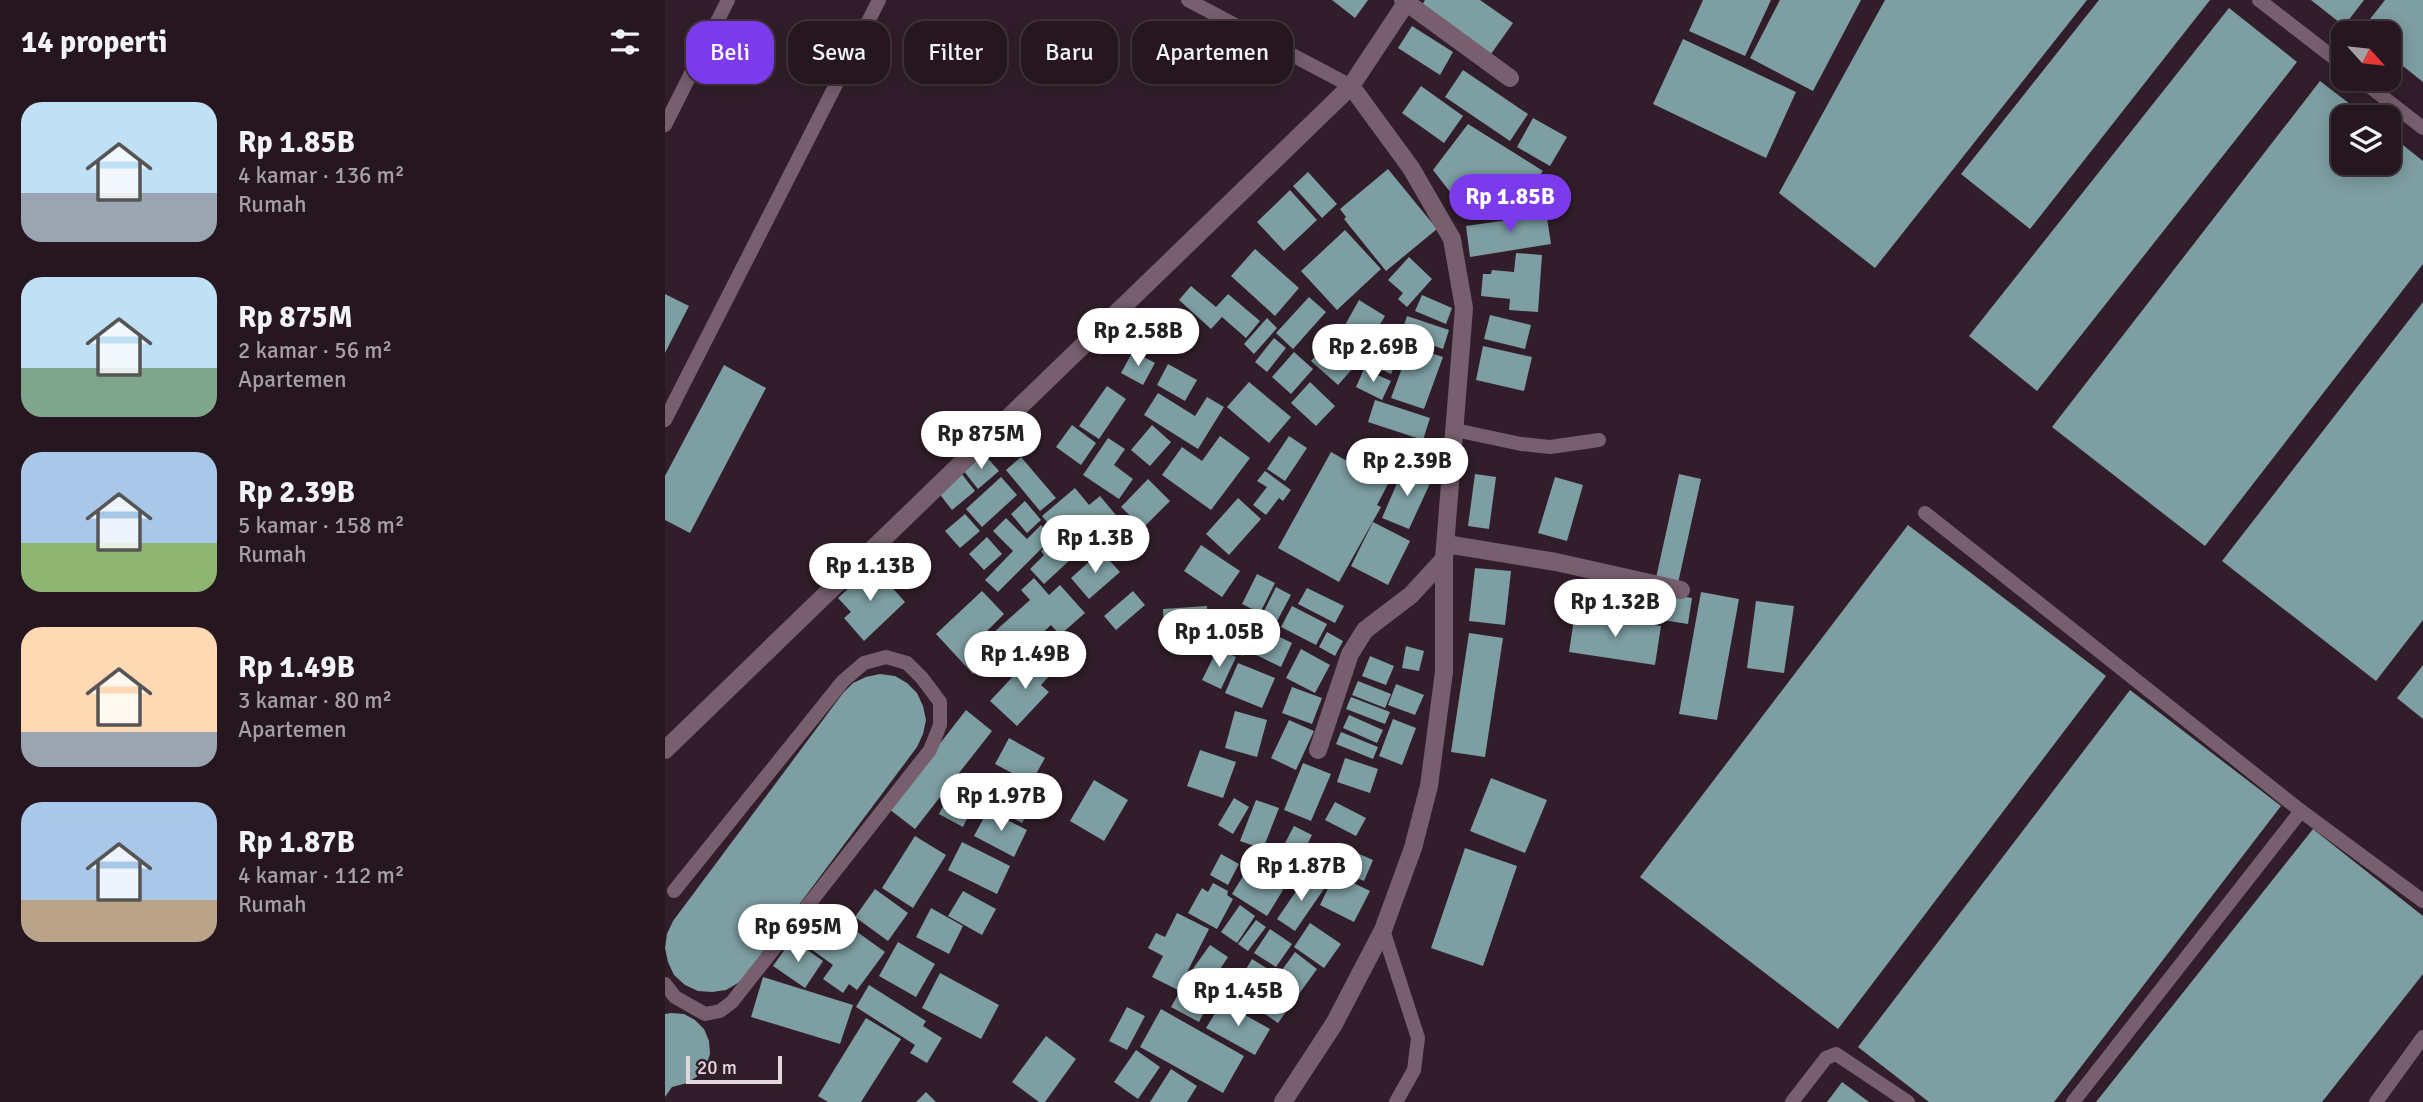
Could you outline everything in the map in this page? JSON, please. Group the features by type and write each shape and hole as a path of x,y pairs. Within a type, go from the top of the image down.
{"street":[{"path":"665,750 1351,86 1406,1 1510,78"},
{"path":"1283,1102 1335,1024 1383,930 1413,848 1429,786 1444,673 1445,552 1464,308 1452,239 1411,168 1351,86"},
{"path":"1445,552 1556,562 1681,590"},
{"path":"1318,750 1350,654 1365,630 1411,595 1445,552"}],"lane":[{"path":"665,125 729,0"},
{"path":"665,420 879,0"},
{"path":"1188,0 1351,86"},
{"path":"2259,0 2331,56"},
{"path":"2375,91 2423,128"},
{"path":"1454,430 1521,444 1550,447 1598,440"},
{"path":"1925,513 2301,811 2423,901"},
{"path":"665,985 675,997 705,1014 720,1011 732,1002 930,750 940,725 940,702 922,678 907,663 886,657 864,663 843,681 674,891"},
{"path":"2073,1102 2301,811"},
{"path":"1383,930 1418,1038 1413,1070 1396,1102"},
{"path":"2376,1102 2423,1037"},
{"path":"1793,1102 1826,1058 1836,1054 1908,1102"}],"building":[{"path":"1332,0 1368,0 1355,18"},
{"path":"1425,0 1480,0 1513,23 1491,54 1422,5"},
{"path":"1703,0 1771,0 1745,56 1689,31"},
{"path":"1780,0 1861,0 1813,91 1750,58"},
{"path":"1885,0 2087,0 1875,268 1779,193"},
{"path":"2099,0 2210,0 2030,229 1961,174"},
{"path":"2311,0 2364,0 2348,21 2338,21"},
{"path":"2385,0 2423,0 2423,82 2401,65 2401,21 2368,21"},
{"path":"2229,8 2297,62 2037,391 1969,336"},
{"path":"1412,26 1453,52 1440,75 1398,48"},
{"path":"1683,39 1796,92 1766,158 1653,104"},
{"path":"1463,70 1528,114 1510,141 1445,97"},
{"path":"2320,81 2351,105 2331,105 2331,175 2401,175 2401,144 2423,161 2423,264 2205,546 2052,427"},
{"path":"1421,86 1463,116 1444,143 1402,113"},
{"path":"1533,118 1567,137 1550,166 1517,147"},
{"path":"1468,124 1543,171 1508,217 1491,207 1471,219 1433,170"},
{"path":"1388,169 1437,229 1386,271 1344,219 1346,217 1340,209"},
{"path":"1308,172 1337,204 1322,218 1293,186"},
{"path":"1290,190 1317,220 1284,251 1257,222"},
{"path":"1544,198 1551,244 1470,257 1466,226 1537,216 1534,200"},
{"path":"1345,230 1381,269 1337,310 1301,271"},
{"path":"1255,249 1299,288 1275,316 1231,276"},
{"path":"1516,253 1542,255 1538,312 1509,310 1510,299 1481,296 1483,274 1491,274 1492,270 1514,272"},
{"path":"1409,257 1432,279 1407,307 1398,299 1403,293 1388,280"},
{"path":"1191,286 1216,307 1228,294 1260,321 1246,338 1222,317 1211,329 1179,300"},
{"path":"665,294 689,306 665,353"},
{"path":"1422,295 1452,308 1446,324 1415,311"},
{"path":"1309,297 1326,312 1293,349 1276,333"},
{"path":"1359,300 1385,316 1366,348 1340,334"},
{"path":"2423,302 2423,620 2376,681 2222,561"},
{"path":"1169,315 1197,337 1183,354 1156,332"},
{"path":"1490,315 1531,325 1525,349 1484,339"},
{"path":"1407,316 1449,330 1443,349 1401,334"},
{"path":"1267,318 1277,328 1254,354 1244,344"},
{"path":"1382,333 1406,343 1391,374 1368,363"},
{"path":"1335,334 1362,358 1338,385 1311,361"},
{"path":"1274,338 1286,348 1267,372 1255,362"},
{"path":"1410,346 1443,357 1424,409 1391,398"},
{"path":"1483,346 1532,357 1524,391 1476,380"},
{"path":"1133,351 1155,363 1143,385 1121,373"},
{"path":"1294,352 1313,369 1291,394 1272,377"},
{"path":"1168,364 1197,380 1185,401 1157,385"},
{"path":"724,365 766,388 690,533 665,520 665,476"},
{"path":"1364,369 1391,381 1382,400 1356,387"},
{"path":"1249,382 1291,417 1269,443 1227,407"},
{"path":"1310,382 1335,406 1316,426 1291,403"},
{"path":"1107,386 1126,399 1099,439 1079,426"},
{"path":"1158,393 1195,416 1207,397 1224,407 1198,449 1144,415"},
{"path":"1375,400 1430,418 1423,440 1368,422"},
{"path":"1072,425 1096,443 1081,465 1056,447"},
{"path":"1152,425 1171,442 1150,466 1131,450"},
{"path":"1220,436 1250,458 1211,510 1162,475 1182,447 1202,461"},
{"path":"1289,436 1307,448 1285,481 1267,469"},
{"path":"1108,438 1125,449 1114,465 1133,479 1119,499 1083,475"},
{"path":"1331,452 1388,484 1377,505 1381,507 1339,582 1278,548"},
{"path":"983,453 999,471 978,489 963,470"},
{"path":"1021,457 1056,498 1040,511 1006,470"},
{"path":"1404,467 1432,479 1409,529 1382,518"},
{"path":"1265,471 1291,490 1283,501 1279,498 1266,515 1253,505 1267,487 1257,481"},
{"path":"961,473 975,491 952,510 938,492"},
{"path":"1475,474 1496,477 1489,529 1468,526"},
{"path":"1679,474 1701,479 1678,583 1656,578"},
{"path":"1001,477 1017,495 982,527 966,509"},
{"path":"1555,477 1583,485 1567,541 1538,533"},
{"path":"1148,479 1170,501 1143,528 1121,507"},
{"path":"1075,488 1089,505 1100,496 1120,520 1075,556 1042,516"},
{"path":"1238,498 1261,519 1229,555 1206,534"},
{"path":"1025,501 1041,520 1027,533 1011,514"},
{"path":"965,514 980,531 960,548 945,531"},
{"path":"1006,518 1027,539 1041,525 1053,537 998,592 985,580 1013,551 993,531"},
{"path":"1124,521 1135,530 1116,553 1105,543"},
{"path":"1373,522 1410,541 1388,585 1351,566"},
{"path":"1908,525 2106,676 1838,1029 1640,877"},
{"path":"987,537 1002,554 984,570 969,554"},
{"path":"1054,540 1071,559 1044,584 1030,569 1044,555 1041,551"},
{"path":"1201,545 1240,571 1222,597 1184,571"},
{"path":"1101,551 1120,572 1089,599 1071,578"},
{"path":"873,566 905,602 864,641 844,618 851,612 838,598"},
{"path":"1475,568 1511,571 1505,625 1469,621"},
{"path":"1257,574 1275,583 1260,613 1242,604"},
{"path":"1034,578 1049,595 1060,585 1085,613 1060,635 1051,625 1016,657 993,633 1030,600 1021,590"},
{"path":"1596,582 1692,598 1688,624 1592,609"},
{"path":"1276,587 1291,595 1276,623 1262,615"},
{"path":"1307,588 1344,606 1335,623 1298,604"},
{"path":"982,591 1004,614 976,642 990,658 973,674 936,634"},
{"path":"1133,591 1145,605 1116,630 1104,616"},
{"path":"1701,592 1739,599 1717,720 1679,714"},
{"path":"1756,601 1794,606 1784,673 1747,668"},
{"path":"1207,606 1208,628 1164,632 1163,609"},
{"path":"1292,606 1327,624 1316,645 1281,627"},
{"path":"1575,613 1661,626 1655,665 1569,652"},
{"path":"1235,616 1258,627 1243,656 1220,645"},
{"path":"1259,627 1292,643 1281,667 1248,651"},
{"path":"1327,632 1343,641 1335,656 1319,647"},
{"path":"1469,633 1503,638 1485,757 1451,752"},
{"path":"1406,646 1424,651 1419,671 1402,668"},
{"path":"1218,648 1236,657 1221,689 1202,680"},
{"path":"1301,649 1330,665 1315,693 1286,678"},
{"path":"1052,651 1063,661 1041,685 1049,692 1017,726 990,701 1018,671 1026,679"},
{"path":"1370,656 1394,666 1386,685 1362,676"},
{"path":"1238,663 1275,678 1262,708 1225,693"},
{"path":"2423,665 2423,719 2397,698"},
{"path":"880,674 895,676 917,693 926,720 917,747 748,973 726,990 698,991 685,985 674,975 665,948 673,921 843,693 853,683"},
{"path":"1358,681 1391,694 1385,708 1352,695"},
{"path":"1396,684 1424,695 1415,715 1388,705"},
{"path":"1292,687 1322,698 1312,724 1282,713"},
{"path":"2130,690 2281,806 2054,1102 1929,1102 1858,1047"},
{"path":"1351,697 1390,712 1385,724 1346,709"},
{"path":"966,710 992,731 915,829 889,809"},
{"path":"1235,711 1267,720 1257,757 1225,748"},
{"path":"1349,715 1383,730 1377,743 1343,728"},
{"path":"1393,719 1416,728 1402,765 1379,756"},
{"path":"1289,720 1314,731 1296,770 1271,758"},
{"path":"1341,732 1378,747 1373,759 1336,744"},
{"path":"1009,738 1045,758 1031,783 995,764"},
{"path":"1200,750 1236,762 1223,798 1187,786"},
{"path":"1345,758 1378,769 1370,793 1337,782"},
{"path":"1303,763 1331,774 1311,821 1284,810"},
{"path":"1006,775 1038,793 1022,823 989,805"},
{"path":"1491,778 1547,800 1525,853 1470,831"},
{"path":"1094,780 1128,800 1104,841 1070,821"},
{"path":"951,790 975,802 963,827 939,814"},
{"path":"1234,798 1249,807 1233,834 1218,825"},
{"path":"1256,800 1279,808 1263,849 1240,841"},
{"path":"1335,802 1366,818 1356,836 1325,820"},
{"path":"988,810 1027,830 1014,857 974,836"},
{"path":"1294,826 1312,835 1302,855 1284,845"},
{"path":"2313,829 2423,916 2423,974 2322,1102 2096,1102"},
{"path":"915,836 946,855 913,908 882,888"},
{"path":"962,842 1010,866 997,894 948,870"},
{"path":"1311,845 1338,854 1331,876 1304,867"},
{"path":"1276,848 1302,861 1288,888 1262,875"},
{"path":"1465,848 1517,866 1483,966 1431,948"},
{"path":"1350,850 1373,860 1364,881 1340,871"},
{"path":"1221,854 1239,864 1228,885 1210,875"},
{"path":"1248,868 1283,890 1267,916 1232,894"},
{"path":"1308,874 1326,886 1295,931 1277,919"},
{"path":"1335,874 1370,891 1354,922 1320,905"},
{"path":"1213,883 1228,891 1227,895 1233,899 1217,929 1188,913 1202,888 1208,892"},
{"path":"875,889 908,913 888,941 855,917"},
{"path":"963,891 996,909 982,935 948,916"},
{"path":"820,905 885,952 857,990 849,984 843,993 823,979 833,965 796,938"},
{"path":"1240,905 1255,916 1237,943 1221,932"},
{"path":"931,908 963,926 949,954 916,937"},
{"path":"1177,913 1209,929 1178,990 1152,977 1163,956 1148,948 1156,933 1165,937"},
{"path":"1256,920 1266,927 1248,951 1238,944"},
{"path":"1310,923 1341,944 1324,968 1294,947"},
{"path":"1270,929 1292,944 1276,967 1254,953"},
{"path":"792,939 823,961 805,988 773,966"},
{"path":"898,942 935,964 916,997 879,976"},
{"path":"1210,945 1228,957 1211,983 1192,970"},
{"path":"1295,952 1317,969 1278,1023 1255,1007"},
{"path":"1252,959 1271,971 1261,989 1242,976"},
{"path":"1226,972 1256,989 1245,1008 1216,991"},
{"path":"940,973 999,1005 981,1039 922,1008"},
{"path":"763,977 853,1005 840,1044 751,1017"},
{"path":"869,985 926,1021 923,1026 942,1038 927,1063 910,1053 915,1045 856,1007"},
{"path":"1180,991 1207,1006 1199,1022 1171,1007"},
{"path":"1222,1002 1270,1029 1255,1055 1206,1028"},
{"path":"1127,1007 1145,1016 1127,1050 1109,1041"},
{"path":"1161,1009 1244,1056 1223,1093 1140,1047"},
{"path":"665,1014 684,1014 704,1029 710,1054 706,1066 698,1076 687,1083 672,1087 665,1097"},
{"path":"866,1018 901,1039 861,1102 828,1102 818,1096"},
{"path":"1046,1036 1076,1059 1045,1102 1039,1102 1012,1082"},
{"path":"1136,1050 1160,1067 1138,1099 1114,1082"},
{"path":"1171,1069 1197,1086 1187,1102 1150,1102"},
{"path":"1842,1082 1869,1102 1827,1102"},
{"path":"926,1092 936,1102 916,1102"}]}
